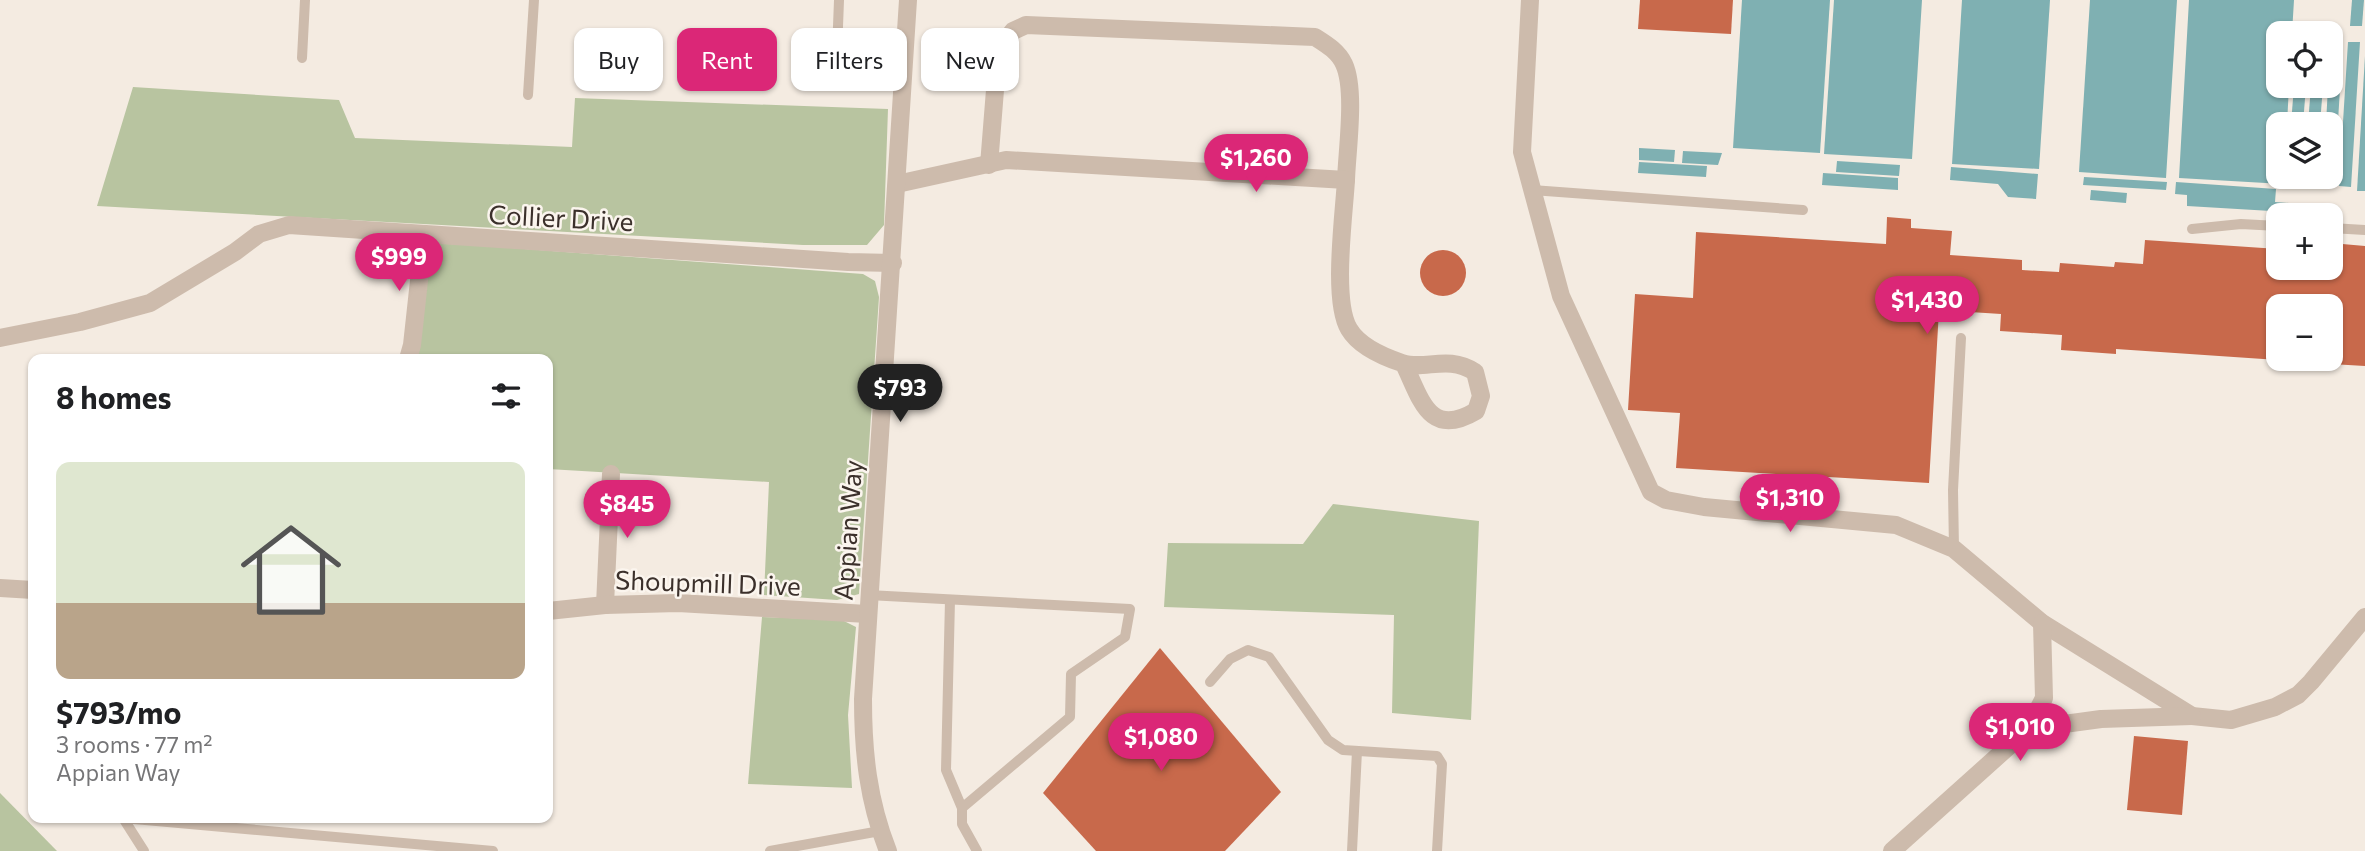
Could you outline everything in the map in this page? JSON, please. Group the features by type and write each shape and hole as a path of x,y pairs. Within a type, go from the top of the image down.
{"street":[{"name":"Appian Way","path":"888,851 868,788 863,746 863,699 908,0"},
{"path":"1530,0 1522,152 1561,296 1651,492 1666,500 1704,507 1896,525 1954,549 2042,623 2192,716"},
{"path":"989,164 997,65 1002,45 1013,31 1026,25 1315,37 1333,48 1344,64 1350,96 1340,294 1343,312 1349,328 1361,343 1404,364"},
{"path":"897,184 1006,160 1346,180"},
{"name":"Collier Drive","path":"0,338 80,322 150,303 235,252 260,233 289,225 893,263"},
{"path":"409,354 424,234"},
{"path":"605,605 611,474"},
{"path":"0,588 28,590"},
{"name":"Shoupmill Drive","path":"553,610 605,605 678,603 867,614"},
{"path":"2028,729 2101,719 2192,716 2231,720 2253,715 2298,695 2365,617"},
{"path":"1892,851 2028,729 2044,698 2042,623"}],"lane":[{"path":"302,58 305,0"},
{"path":"528,96 534,0"},
{"path":"838,28 839,0"},
{"path":"1532,190 1803,210"},
{"path":"2192,229 2241,224 2266,225"},
{"path":"2343,229 2365,230"},
{"path":"1954,549 1953,490 1961,338"},
{"path":"868,595 1130,608 1125,637 1071,674 1070,717 962,808"},
{"path":"950,600 946,769 962,808 962,824 977,851"},
{"path":"1210,682 1230,659 1248,650 1269,657 1328,740 1343,750 1437,756 1442,764 1437,851"},
{"path":"1352,851 1356,751"},
{"path":"126,823 144,851"},
{"path":"178,823 492,851"},
{"path":"770,851 819,847 880,831"}],"green space":[{"path":"133,87 339,100 355,138 572,147 575,98 888,109 884,225 867,245 803,245 97,206"},
{"path":"429,242 863,274 875,281 879,297 859,594 837,600 764,595 769,482 553,469 553,354 418,354"},
{"path":"1333,504 1479,521 1471,720 1392,713 1394,615 1164,607 1168,543 1303,544"},
{"path":"762,617 842,620 856,627 848,715 852,788 748,784"},
{"path":"0,793 57,851 0,851"}],"water":[{"path":"1742,0 1830,0 1820,153 1733,148"},
{"path":"1834,0 1922,0 1912,159 1824,154"},
{"path":"1962,0 2050,0 2039,169 1952,164"},
{"path":"2090,0 2177,0 2166,178 2079,172"},
{"path":"2189,0 2294,0 2293,21 2266,21 2266,98 2288,98 2288,112 2266,112 2266,183 2179,178"},
{"path":"2352,0 2364,0 2362,26 2350,26"},
{"path":"2348,42 2360,42 2351,187 2343,186 2343,122"},
{"path":"2365,56 2365,191 2357,191"},
{"path":"2293,98 2305,98 2304,112 2292,112"},
{"path":"2310,98 2322,98 2321,112 2309,112"},
{"path":"2327,98 2339,98 2339,112 2327,112"},
{"path":"1639,148 1675,150 1674,162 1639,160"},
{"path":"1683,151 1722,153 1718,165 1682,163"},
{"path":"1837,161 1900,165 1899,176 1836,172"},
{"path":"1639,162 1707,166 1706,177 1638,173"},
{"path":"1951,167 2038,174 2036,199 2008,197 1998,184 1950,180"},
{"path":"1823,173 1898,178 1898,190 1822,185"},
{"path":"2084,177 2167,182 2166,190 2083,185"},
{"path":"2176,182 2276,189 2275,202 2289,203 2266,203 2266,211 2187,206 2187,195 2175,194"},
{"path":"2091,190 2127,193 2126,203 2090,200"}],"building":[{"path":"1640,0 1733,0 1731,34 1638,29"},
{"path":"1887,217 1911,219 1911,228 1952,231 1950,255 2022,260 2022,270 2059,272 2060,263 2114,267 2115,262 2143,264 2145,240 2266,248 2266,280 2343,280 2343,244 2365,246 2365,366 2343,365 2343,294 2266,294 2266,359 2116,349 2116,354 2061,350 2062,335 2000,331 2001,314 1939,310 1929,483 1676,468 1680,413 1628,410 1635,294 1693,298 1696,232 1886,244"},
{"path":"1443,250 1459,257 1466,273 1459,289 1443,296 1427,289 1420,273 1427,257"},
{"path":"1160,648 1281,792 1225,851 1096,851 1043,793"},
{"path":"2134,736 2188,741 2182,815 2127,810"}]}
